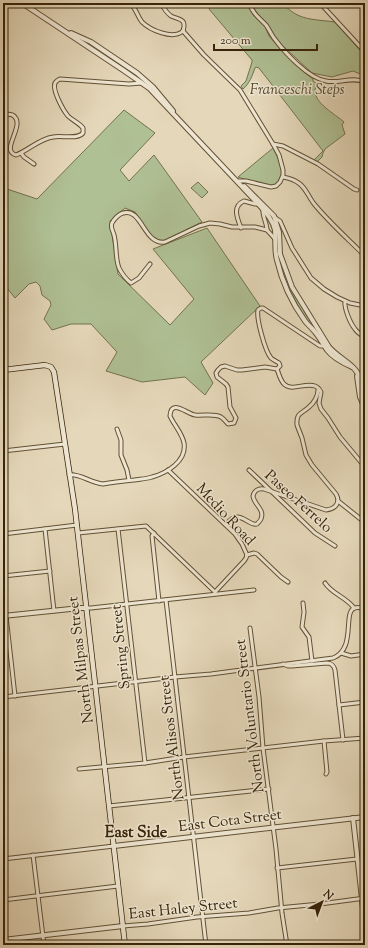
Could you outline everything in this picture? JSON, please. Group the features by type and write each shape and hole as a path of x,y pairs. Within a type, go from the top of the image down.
{"main road":[{"name":"North Milpas Street","path":"3,370 44,365 51,367 54,372 78,532 125,945"}],"street":[{"path":"22,3 151,90 263,209 268,215 275,230 277,262 288,290 302,316 329,352 352,367"},
{"path":"130,3 140,20 152,29 164,34 180,33 183,31"},
{"path":"161,3 169,14 179,18 183,22 183,31"},
{"path":"249,3 255,14 266,25 282,48 311,76 329,82 355,79 365,82"},
{"path":"320,3 365,52"},
{"path":"63,30 91,42 137,73 162,97 180,121"},
{"path":"183,31 204,55 240,90 274,144 280,159 283,177 279,183 272,187 246,181 237,181"},
{"path":"3,115 10,114 16,118 17,124 9,140 9,148 10,152 16,155 50,137 78,137 83,134 84,130 82,126 70,117 59,103 54,87 57,80 129,84 142,83"},
{"path":"274,144 283,146 318,164 357,190"},
{"path":"21,153 34,164"},
{"path":"283,177 292,179 302,185 314,204 365,256"},
{"path":"237,181 280,221 291,247 309,276 317,284 345,301 365,306"},
{"path":"241,228 236,211 238,205 246,201 258,204"},
{"path":"263,209 267,230 275,239"},
{"path":"150,264 139,278 131,283 120,270 111,225 120,214 124,212 132,214 136,217 151,238 160,243 199,226 210,223 217,223 232,227 267,230"},
{"path":"274,216 279,232 280,254 292,287 329,347 336,355 348,362 356,371 361,380 365,399"},
{"path":"345,301 345,306 352,325 365,337"},
{"path":"277,369 280,365 272,360 268,354 259,327 257,312 261,308 320,346 324,346"},
{"path":"69,475 74,474 100,484 154,477 168,470 179,462 184,449 183,439 170,416 172,409 177,407 196,415 217,416 222,418 228,424 232,424 236,418 230,407 229,391 226,384 217,377 216,374 218,370 225,366 237,370 265,368 277,369"},
{"path":"277,369 282,381 287,386 314,386 317,387 318,390 321,390 322,392 319,403 320,409 328,418 340,437 365,467"},
{"path":"356,371 360,395 365,408"},
{"path":"318,390 316,397 310,406 299,414 297,420 297,425 308,458 336,494 338,501 363,521"},
{"path":"117,429 120,440 121,455 130,480"},
{"path":"3,452 65,444"},
{"name":"Medio Road","path":"168,470 226,525 239,539 247,555 257,554 288,582"},
{"name":"Paseo Ferrelo","path":"249,470 315,533 335,546"},
{"path":"226,525 229,520 235,518 244,519 253,524 259,523 262,511 253,500 253,494 259,489 264,489 326,510 333,508 338,501"},
{"path":"3,534 77,525"},
{"path":"78,532 146,526 215,593"},
{"path":"45,529 54,611"},
{"name":"Spring Street","path":"118,529 145,763"},
{"path":"154,533 152,536 159,601"},
{"path":"215,593 244,562 247,555"},
{"path":"3,576 50,571"},
{"path":"325,583 329,589 354,608 365,609"},
{"path":"3,589 4,616 15,696"},
{"path":"4,616 126,605 215,593 254,590"},
{"name":"North Alisos Street","path":"166,600 206,945"},
{"path":"303,604 304,612 302,627 309,639 312,660"},
{"path":"3,697 211,674 335,658 341,654 347,642 350,613 354,608"},
{"name":"North Voluntario Street","path":"250,628 287,945"},
{"path":"341,654 351,656 365,654"},
{"path":"283,664 286,666 292,666 325,663 333,666 335,670 343,740"},
{"path":"339,705 365,702"},
{"path":"79,769 145,763 324,741 365,738"},
{"path":"324,741 328,772 326,774"},
{"path":"109,806 269,789"},
{"name":"East Cota Street","path":"3,859 365,817"},
{"path":"353,818 365,926"},
{"path":"33,855 44,945"},
{"path":"277,868 357,859"},
{"path":"3,900 118,886"},
{"name":"East Haley Street","path":"3,940 363,899"}],"green space":[{"name":"Franceschi Steps","path":"214,3 247,3 254,16 265,26 269,36 280,49 317,84 315,90 316,95 321,104 344,122 342,125 345,134 325,149 322,157 317,162 314,160 323,151 259,68 255,68 243,89 241,86 246,81 252,60 209,9"},
{"path":"251,3 283,3 288,9 300,16 335,22 365,56 365,76 353,71 332,77 312,73 282,45"},
{"path":"90,43 140,76 151,90 88,45"},
{"path":"124,110 155,133 120,170 129,181 154,155 202,222 165,240 158,241 152,237 135,212 125,208 110,221 118,274 170,325 194,299 153,249 207,228 260,306 201,362 213,383 205,395 185,377 142,382 106,371 117,352 91,324 71,324 52,330 44,319 51,305 50,301 42,295 40,286 36,282 29,284 15,298 3,283 3,184 7,189 37,199"},
{"path":"273,148 281,166 280,179 276,184 268,186 238,177"},
{"path":"198,182 208,192 202,198 191,188"},
{"path":"276,227 279,253 305,313 320,335 305,318 287,286 278,259"}],"district":[{"name":"East Side","path":"136,831"}]}
